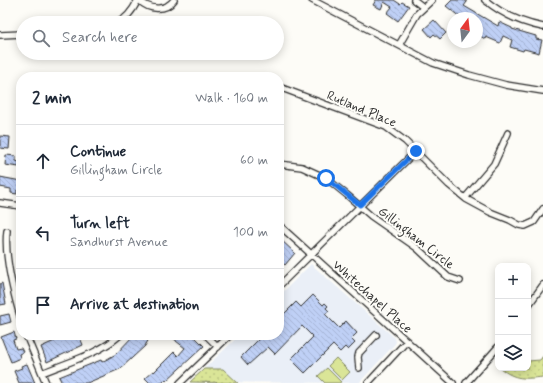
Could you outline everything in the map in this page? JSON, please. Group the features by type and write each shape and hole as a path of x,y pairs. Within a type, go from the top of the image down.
{"street":[{"path":"126,16 132,11 139,0 151,8 158,8 166,7 174,0"},
{"path":"312,0 434,63 469,76 506,85 543,91"},
{"path":"414,0 423,8"},
{"path":"399,45 411,22 432,0"},
{"path":"485,0 498,10 511,17 522,22 543,27"},
{"path":"0,35 16,34"},
{"name":"Rutland Place","path":"284,89 386,127 416,151 449,185 478,206 519,225 525,226 534,222 543,209"},
{"path":"465,198 494,164 508,132"},
{"path":"284,281 416,151"},
{"name":"Gillingham Circle","path":"284,165 302,168 326,178 360,205 371,216 417,248 448,277 460,281"},
{"path":"0,203 16,205"},
{"name":"Whitechapel Place","path":"284,230 453,383"},
{"path":"6,231 6,242 16,301"},
{"path":"531,302 543,285"},
{"path":"359,368 359,353 376,335"},
{"path":"28,340 46,383"},
{"path":"42,373 100,349 114,340"},
{"path":"211,340 218,347"},
{"path":"180,383 225,340"},
{"path":"368,383 407,341"},
{"path":"466,383 495,351"}],"shaded area":[{"path":"311,264 395,338 396,342 359,383 190,382 235,340 284,340 284,291"}],"green space":[{"path":"543,356 543,377 520,378 504,371 531,371 531,361 540,360"},
{"path":"336,358 350,372 342,380 328,366"},
{"path":"327,368 341,382 325,383 318,376"},
{"path":"204,369 223,369 238,383 190,382"}],"building":[{"path":"376,0 394,0 400,4 402,2 409,6 398,21 387,13 392,7 384,2 381,9 373,5"},
{"path":"452,0 464,0 467,2 464,6 474,12 454,12 446,6"},
{"path":"483,17 498,26 499,22 512,29 536,36 536,39 542,40 539,53 524,49 523,51 510,47 512,40 503,36 500,43 486,37 485,39 483,38"},
{"path":"434,20 446,33 440,39 434,34 431,37 424,29"},
{"path":"0,136 10,137 9,149 0,148"},
{"path":"6,155 16,156 16,167 5,165"},
{"path":"0,177 16,180 16,194 11,193 11,189 0,187"},
{"path":"284,243 295,253 285,265 284,264"},
{"path":"2,283 6,304 0,305 0,284"},
{"path":"313,295 323,305 325,303 328,306 326,308 329,311 325,314 339,328 346,321 357,333 351,339 355,343 348,350 345,347 340,352 333,345 305,373 291,359 313,337 302,326 275,354 268,347 248,365 241,357 258,340 284,340 284,314 296,302 301,307"},
{"path":"9,314 11,322 0,325 0,316"},
{"path":"14,332 16,339 13,340 16,349 21,348 23,352 19,354 20,358 11,362 1,337"},
{"path":"57,340 81,340 83,345 47,362 41,347"},
{"path":"129,340 148,340 145,346 120,369 87,383 62,383 59,377 101,360 102,362 116,354"},
{"path":"198,340 204,346 167,380 166,379 162,383 150,383 145,378 153,371 154,372 174,352 178,356 185,348 176,341"},
{"path":"27,364 35,383 19,383 14,371"}],"route":[{"path":"326,178 360,205 416,151"}]}
